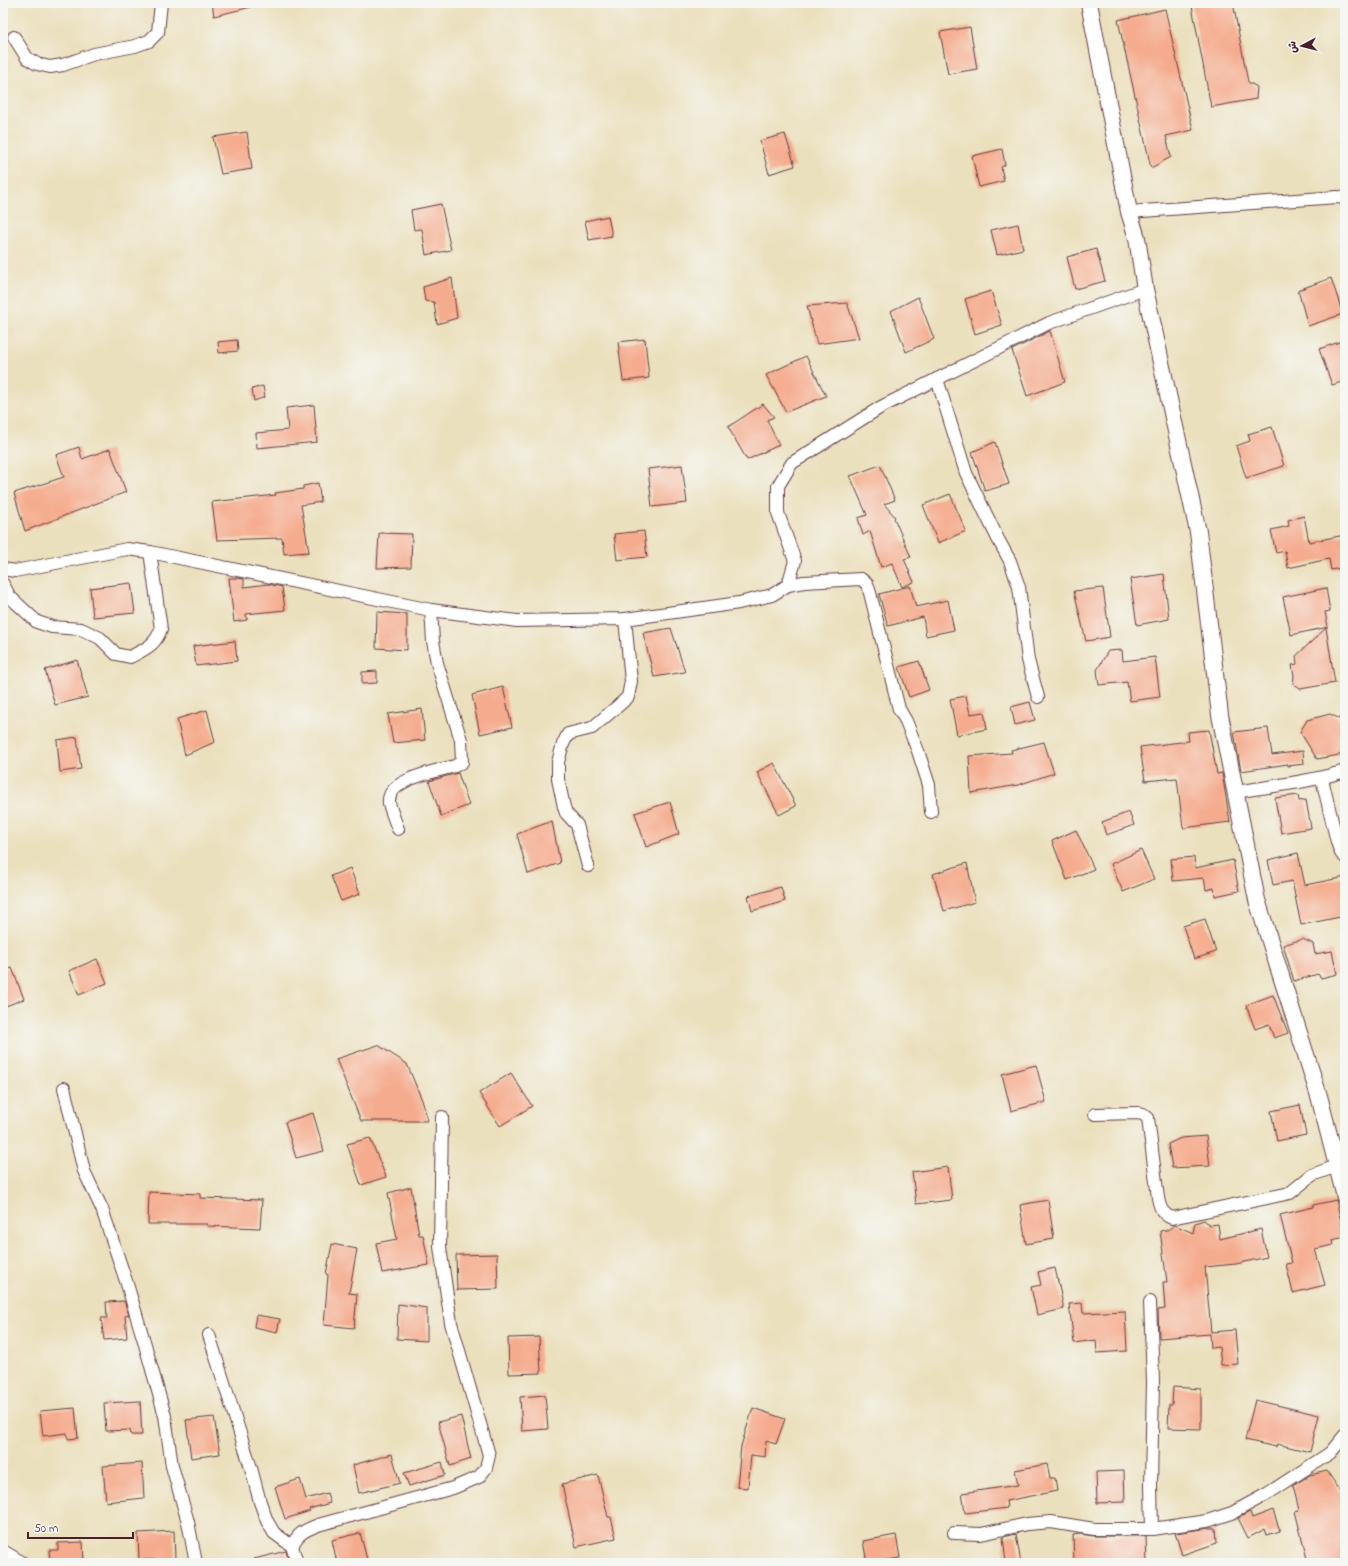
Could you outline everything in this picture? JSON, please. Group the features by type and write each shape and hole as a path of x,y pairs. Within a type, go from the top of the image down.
{"street":[{"path":"14,37 27,58 37,64 50,67 63,65 94,54 135,46 149,40 158,32 161,3"},
{"path":"1089,3 1145,289 1198,532 1220,715 1257,900 1319,1096 1345,1197"},
{"path":"1130,212 1337,197 1345,198"},
{"path":"788,586 795,560 778,513 778,486 792,463 881,408 1049,323 1145,289"},
{"path":"937,379 966,473 1010,561 1019,587 1028,660 1038,697"},
{"path":"3,568 14,571 127,549 150,552 431,610 517,621 625,619 739,603 772,595 788,586 816,581 861,579 867,584 899,709 906,721 918,751 929,785 931,812"},
{"path":"3,584 10,597 37,622 52,628 81,629 100,638 116,654 130,657 147,648 158,639 161,629 150,552"},
{"path":"398,829 389,802 390,794 394,789 406,780 455,766 462,762 461,740 437,663 433,641 431,610"},
{"path":"588,866 576,825 566,813 564,807 558,779 558,762 563,744 568,734 592,728 628,697 631,681 625,619"},
{"path":"1236,792 1307,780 1322,779 1345,771"},
{"path":"1322,779 1337,842 1345,857"},
{"path":"64,1088 84,1171 102,1209 127,1284 165,1416 172,1466 188,1522 196,1563"},
{"path":"1095,1114 1137,1113 1143,1114 1148,1118 1160,1208 1166,1215 1172,1218 1290,1193 1312,1175 1337,1166"},
{"path":"292,1546 296,1538 302,1532 318,1525 453,1488 479,1477 486,1468 489,1455 451,1323 440,1247 442,1116"},
{"path":"1150,1302 1153,1381 1151,1485 1152,1529"},
{"path":"209,1335 267,1521 274,1533 292,1546 297,1563"},
{"path":"954,1533 981,1534 1027,1524 1051,1522 1094,1529 1152,1529 1207,1521 1232,1513 1267,1494 1330,1453 1345,1435"},
{"path":"3,1551 23,1563"}],"building":[{"path":"212,3 251,3 251,7 214,16"},
{"path":"1210,3 1233,3 1248,82 1257,87 1256,99 1211,107 1192,6"},
{"path":"1165,9 1193,130 1166,136 1171,157 1151,168 1118,20"},
{"path":"970,27 977,69 948,74 940,32"},
{"path":"247,132 252,169 221,174 213,137"},
{"path":"785,134 795,166 769,174 760,141"},
{"path":"1002,149 1005,165 1001,167 1004,181 979,187 972,156"},
{"path":"441,204 451,250 426,255 422,229 414,230 411,210"},
{"path":"608,216 612,236 589,240 585,221"},
{"path":"1018,224 1023,249 997,255 991,230"},
{"path":"1096,249 1105,281 1075,289 1067,257"},
{"path":"452,278 457,318 437,324 434,302 425,301 423,287"},
{"path":"1331,278 1343,314 1308,326 1298,290"},
{"path":"991,291 1002,325 975,334 965,299"},
{"path":"918,297 934,339 906,352 891,311"},
{"path":"847,303 859,338 817,344 807,306"},
{"path":"1050,331 1065,382 1027,396 1012,350"},
{"path":"645,339 649,378 623,381 618,342"},
{"path":"237,340 238,351 219,353 218,342"},
{"path":"1345,340 1345,381 1332,385 1319,349"},
{"path":"806,356 826,396 786,412 766,375"},
{"path":"263,386 265,397 254,401 252,389"},
{"path":"763,404 774,417 767,420 779,445 747,460 728,427"},
{"path":"314,405 317,442 257,448 256,433 288,430 286,408"},
{"path":"1272,427 1284,466 1246,478 1236,446 1250,441 1248,434"},
{"path":"995,442 1009,484 985,491 972,452"},
{"path":"79,447 82,459 110,449 126,492 25,531 14,493 64,477 56,455"},
{"path":"682,465 687,503 652,507 648,469"},
{"path":"880,465 895,500 884,504 895,517 894,518 911,557 904,559 914,582 902,587 892,563 881,567 870,531 863,535 858,518 867,515 850,476"},
{"path":"318,483 321,502 301,505 309,552 284,554 282,538 217,540 212,502 276,495 275,493 303,489 303,486"},
{"path":"950,494 966,531 938,543 923,505"},
{"path":"1304,516 1309,542 1345,535 1345,567 1331,570 1329,559 1288,568 1285,551 1276,553 1271,530 1289,526 1288,520"},
{"path":"644,531 647,557 617,560 614,534"},
{"path":"379,533 412,534 411,567 377,568"},
{"path":"1164,574 1169,619 1137,625 1130,579"},
{"path":"229,578 244,579 244,587 268,584 282,587 285,610 246,614 247,620 234,622"},
{"path":"131,583 135,613 93,617 90,588"},
{"path":"910,586 916,607 948,600 954,630 926,636 923,617 888,626 879,594"},
{"path":"1103,588 1110,637 1086,641 1074,591"},
{"path":"1326,588 1330,611 1325,612 1328,627 1291,635 1283,597"},
{"path":"377,612 407,614 407,650 376,648"},
{"path":"671,628 685,672 654,677 643,633"},
{"path":"1326,628 1335,683 1300,689 1293,684 1294,676 1292,665 1297,664 1296,656"},
{"path":"235,641 237,661 196,666 193,646"},
{"path":"1122,650 1123,661 1155,657 1160,697 1130,701 1127,682 1099,685 1097,670 1108,651"},
{"path":"77,660 88,697 55,705 45,670"},
{"path":"919,661 929,690 909,697 899,667"},
{"path":"377,671 377,683 362,684 362,672"},
{"path":"503,687 512,727 480,734 472,695"},
{"path":"966,696 970,714 984,712 987,729 957,735 950,699"},
{"path":"1030,702 1035,720 1015,725 1011,707"},
{"path":"422,709 425,740 393,743 388,714"},
{"path":"207,710 215,742 185,755 177,719"},
{"path":"1330,714 1340,719 1345,754 1317,759 1300,732 1307,720"},
{"path":"1268,728 1272,755 1303,751 1304,764 1288,766 1288,764 1241,771 1234,732"},
{"path":"1209,730 1217,774 1222,773 1230,822 1183,828 1177,778 1145,781 1140,747 1189,741 1188,732"},
{"path":"77,737 81,769 60,772 57,740"},
{"path":"1044,742 1054,773 1018,785 971,793 969,756 1012,753 1011,750"},
{"path":"774,763 796,806 779,815 757,772"},
{"path":"458,773 469,805 441,816 429,781"},
{"path":"1298,795 1299,801 1306,800 1311,828 1281,833 1275,798"},
{"path":"670,802 679,834 646,847 635,813"},
{"path":"1129,812 1134,825 1106,835 1102,822"},
{"path":"552,821 560,863 528,874 517,834"},
{"path":"1076,830 1094,869 1067,880 1052,841"},
{"path":"1141,850 1154,879 1123,892 1111,864"},
{"path":"1298,853 1305,885 1345,877 1345,916 1301,925 1292,881 1273,885 1268,860"},
{"path":"1194,857 1195,868 1233,860 1239,891 1215,896 1214,888 1206,890 1204,878 1173,881 1171,859"},
{"path":"967,863 975,902 944,911 933,874"},
{"path":"350,868 360,894 341,901 331,876"},
{"path":"781,887 785,901 752,911 748,896"},
{"path":"1205,919 1216,952 1194,959 1183,926"},
{"path":"1303,939 1313,944 1315,954 1332,951 1337,974 1321,978 1318,974 1294,981 1283,945"},
{"path":"97,959 107,983 79,995 69,971"},
{"path":"12,968 24,999 3,1007 3,971"},
{"path":"1273,995 1288,1033 1274,1038 1269,1024 1255,1029 1246,1005"},
{"path":"378,1045 407,1064 422,1100 428,1121 361,1121 336,1059"},
{"path":"1036,1065 1046,1102 1011,1111 1002,1074"},
{"path":"511,1073 532,1106 500,1126 479,1093"},
{"path":"1300,1105 1306,1135 1277,1141 1271,1111"},
{"path":"313,1113 324,1151 296,1158 285,1122"},
{"path":"1206,1136 1210,1166 1172,1168 1168,1144 1181,1138"},
{"path":"370,1138 386,1177 361,1185 347,1144"},
{"path":"948,1167 952,1200 916,1204 912,1172"},
{"path":"411,1187 419,1235 423,1235 429,1265 382,1273 376,1243 397,1239 388,1193"},
{"path":"149,1192 200,1194 200,1198 262,1200 260,1228 207,1226 207,1224 148,1224"},
{"path":"1048,1200 1054,1239 1026,1244 1020,1205"},
{"path":"1336,1200 1345,1237 1332,1240 1333,1245 1315,1249 1325,1285 1293,1293 1286,1264 1292,1263 1280,1215"},
{"path":"1204,1220 1210,1225 1218,1224 1220,1239 1261,1229 1267,1257 1236,1264 1205,1267 1211,1332 1235,1330 1238,1364 1221,1365 1219,1347 1211,1348 1210,1334 1159,1338 1158,1310 1165,1309 1163,1282 1167,1282 1160,1231 1167,1230 1175,1225 1193,1233 1195,1223"},
{"path":"332,1244 357,1249 349,1293 357,1294 354,1328 324,1325 328,1275 326,1274"},
{"path":"497,1254 498,1289 457,1290 456,1255"},
{"path":"1055,1268 1064,1309 1037,1315 1031,1287 1041,1285 1038,1272"},
{"path":"124,1301 129,1315 125,1316 127,1338 104,1340 101,1318 107,1318 106,1302"},
{"path":"1082,1303 1083,1313 1125,1311 1127,1351 1097,1353 1096,1340 1074,1343 1069,1304"},
{"path":"398,1304 427,1308 427,1341 397,1339"},
{"path":"256,1315 280,1319 277,1332 254,1327"},
{"path":"539,1337 541,1373 509,1374 508,1338"},
{"path":"1173,1387 1201,1389 1201,1429 1168,1428 1169,1405 1172,1405"},
{"path":"545,1395 548,1429 522,1431 520,1397"},
{"path":"1255,1400 1319,1415 1310,1452 1277,1444 1276,1447 1245,1440"},
{"path":"140,1401 142,1435 131,1435 130,1430 106,1431 104,1403"},
{"path":"75,1408 78,1438 68,1439 67,1433 43,1436 40,1411"},
{"path":"753,1408 785,1419 776,1444 766,1441 765,1457 751,1455 748,1488 737,1487 741,1446"},
{"path":"461,1416 471,1459 450,1466 438,1422"},
{"path":"214,1417 220,1454 191,1458 186,1420"},
{"path":"392,1454 400,1483 359,1493 353,1465"},
{"path":"442,1462 445,1475 409,1486 404,1473"},
{"path":"142,1463 144,1498 106,1502 103,1466"},
{"path":"1047,1464 1050,1478 1055,1478 1057,1491 1006,1501 1007,1508 965,1513 962,1493 1018,1485 1015,1470"},
{"path":"1124,1471 1125,1502 1097,1503 1096,1472"},
{"path":"1327,1471 1345,1498 1345,1548 1342,1548 1344,1563 1308,1563 1295,1511 1299,1510 1293,1486 1310,1475"},
{"path":"598,1475 608,1517 611,1517 616,1538 576,1547 562,1484"},
{"path":"300,1479 306,1499 327,1493 330,1503 309,1509 310,1511 285,1519 275,1487"},
{"path":"1273,1510 1280,1531 1267,1535 1265,1529 1248,1538 1238,1518 1250,1512 1252,1518"},
{"path":"1216,1528 1217,1543 1182,1555 1175,1533"},
{"path":"174,1531 175,1559 139,1560 138,1533"},
{"path":"360,1533 368,1563 337,1563 332,1540"},
{"path":"1016,1534 1021,1563 1006,1563 1003,1537"},
{"path":"1080,1534 1094,1536 1146,1536 1147,1563 1074,1563 1073,1535"},
{"path":"896,1535 900,1558 867,1563 863,1541"},
{"path":"83,1542 84,1563 50,1563 49,1550 58,1550 58,1543"},
{"path":"286,1551 289,1563 255,1563 254,1559"}]}
